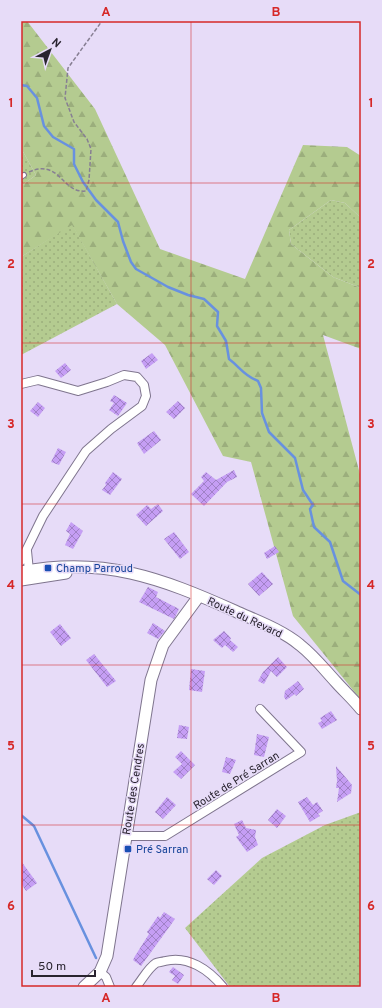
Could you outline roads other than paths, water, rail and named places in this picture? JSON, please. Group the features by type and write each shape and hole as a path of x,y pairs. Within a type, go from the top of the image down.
{"street":[{"path":"21,384 38,380 78,391 124,375 137,377 144,385 146,396 142,406 111,429 86,451 43,516 27,551 21,560"},
{"path":"23,576 27,551"},
{"name":"Route du Revard","path":"23,576 70,566 105,568 135,573 199,596 249,617 299,644 318,662 361,709"},
{"name":"Route des Cendres","path":"90,985 100,972 107,956 151,680 163,645 199,596"},
{"name":"Route de Pré Sarran","path":"126,836 165,836 301,752 260,709"},
{"path":"136,987 156,963 171,959 187,961 204,968 216,978 223,987"},
{"path":"100,972 106,977 110,987"}],"waterway":[{"path":"21,85 27,86 37,98 44,126 53,137 74,149 74,164 83,182 96,200 118,222 131,262 136,269 168,287 188,295 204,299 218,312 217,326 226,341 229,359 245,374 258,381 261,388 262,413 269,432 295,458 303,490 313,505 310,509 314,527 330,542 343,581 361,595"},
{"path":"21,815 34,826 96,958"}],"place":[{"name":"Champ Parroud","path":"48,568"},
{"name":"Pré Sarran","path":"128,849"}]}
